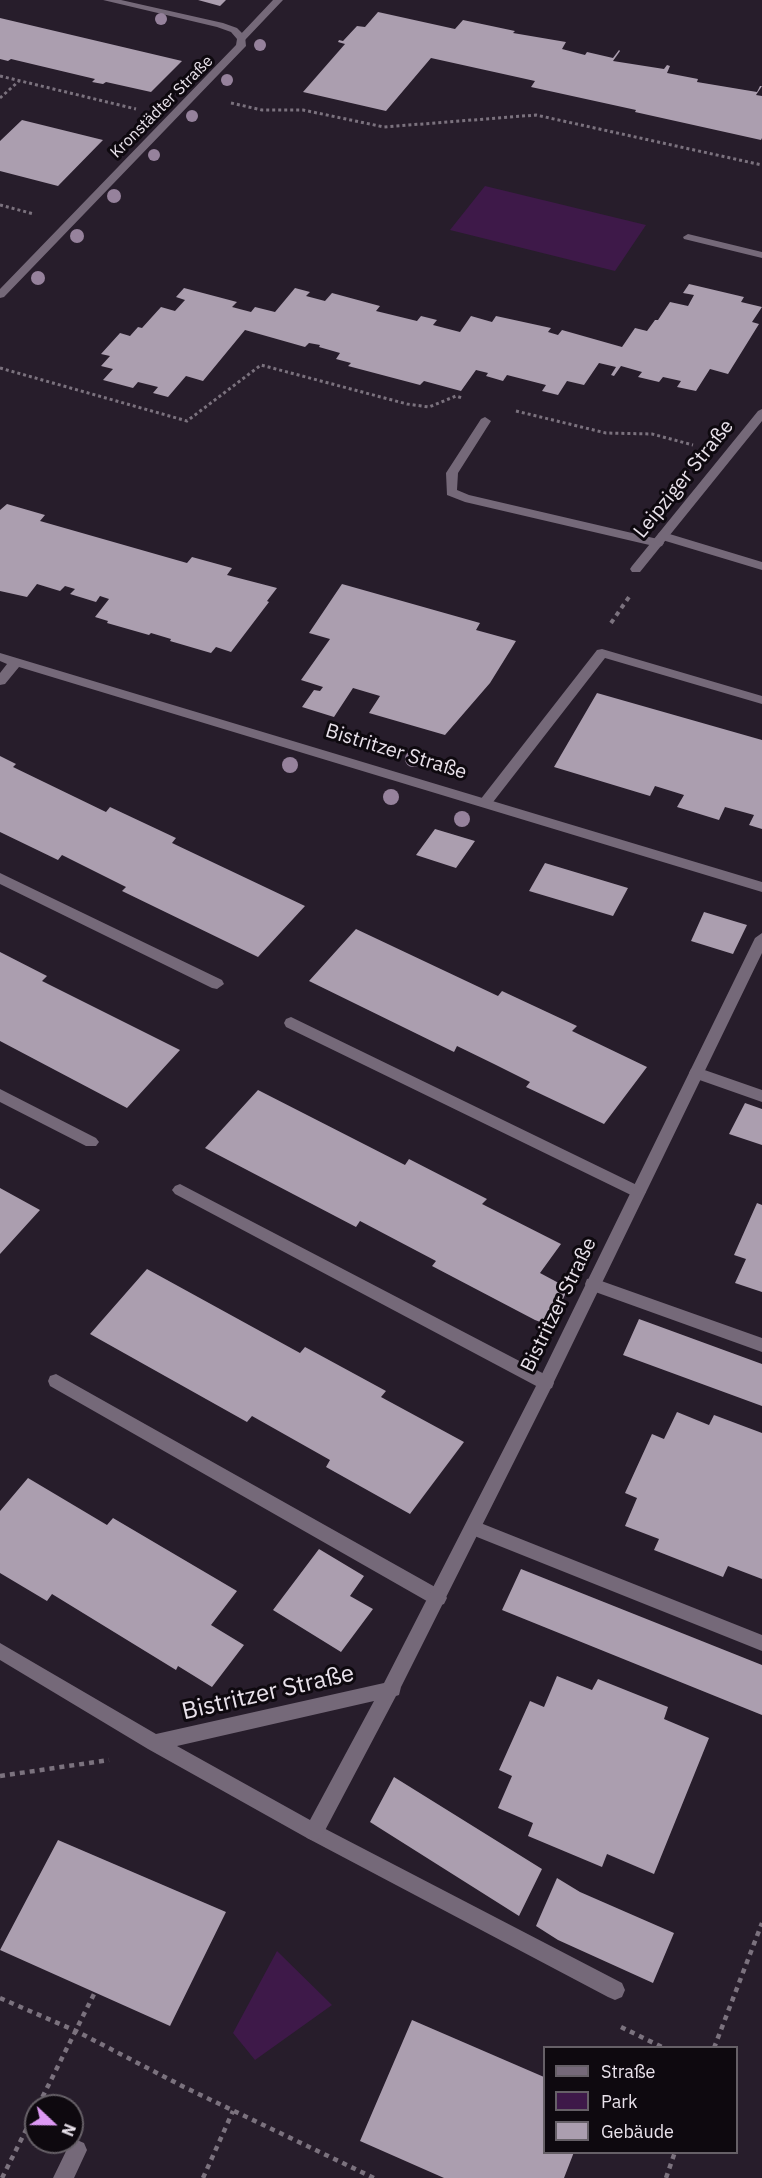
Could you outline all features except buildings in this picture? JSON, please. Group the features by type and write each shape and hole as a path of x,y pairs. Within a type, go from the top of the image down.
{"street":[{"path":"108,0 220,25 234,30 242,38"},
{"name":"Kronstädter Straße","path":"0,295 241,46 242,38 278,0"},
{"path":"688,237 762,255"},
{"name":"Leipziger Straße","path":"636,569 762,413"},
{"path":"485,421 452,473 451,492 465,498 660,539 762,566"},
{"path":"485,803 602,653 762,700"},
{"name":"Bistritzer Straße","path":"0,657 762,887"},
{"path":"0,681 16,662"},
{"path":"0,878 217,984"},
{"name":"Bistritzer Straße","path":"314,1833 393,1689 546,1383 762,938"},
{"path":"291,1023 638,1192"},
{"path":"696,1073 762,1096"},
{"path":"0,1095 91,1142"},
{"path":"180,1190 546,1383"},
{"path":"593,1284 762,1345"},
{"path":"56,1381 438,1598"},
{"path":"473,1528 762,1643"},
{"path":"0,1651 146,1738 314,1833 615,1990"},
{"name":"Bistritzer Straße","path":"146,1738 393,1689"},
{"path":"63,2178 75,2154"}],"path":[{"path":"0,76 171,117"},
{"path":"0,98 19,80"},
{"path":"195,94 262,110 303,110 384,127 536,115 762,165"},
{"path":"0,368 187,421 261,365 407,404 429,407 456,396 468,399"},
{"path":"514,410 606,433 652,434 729,454"},
{"path":"602,653 601,637 638,584 636,569"},
{"path":"0,1776 120,1759 146,1738"},
{"path":"715,2046 762,1923"},
{"path":"44,2094 95,1992"},
{"path":"0,1998 76,2031 233,2111 374,2178"},
{"path":"203,2178 233,2111"},
{"path":"2,2178 24,2134"},
{"path":"666,2178 674,2154"}],"green space":[{"path":"485,186 646,225 615,271 450,230"},
{"path":"277,1951 332,2005 255,2060 233,2033"}]}
